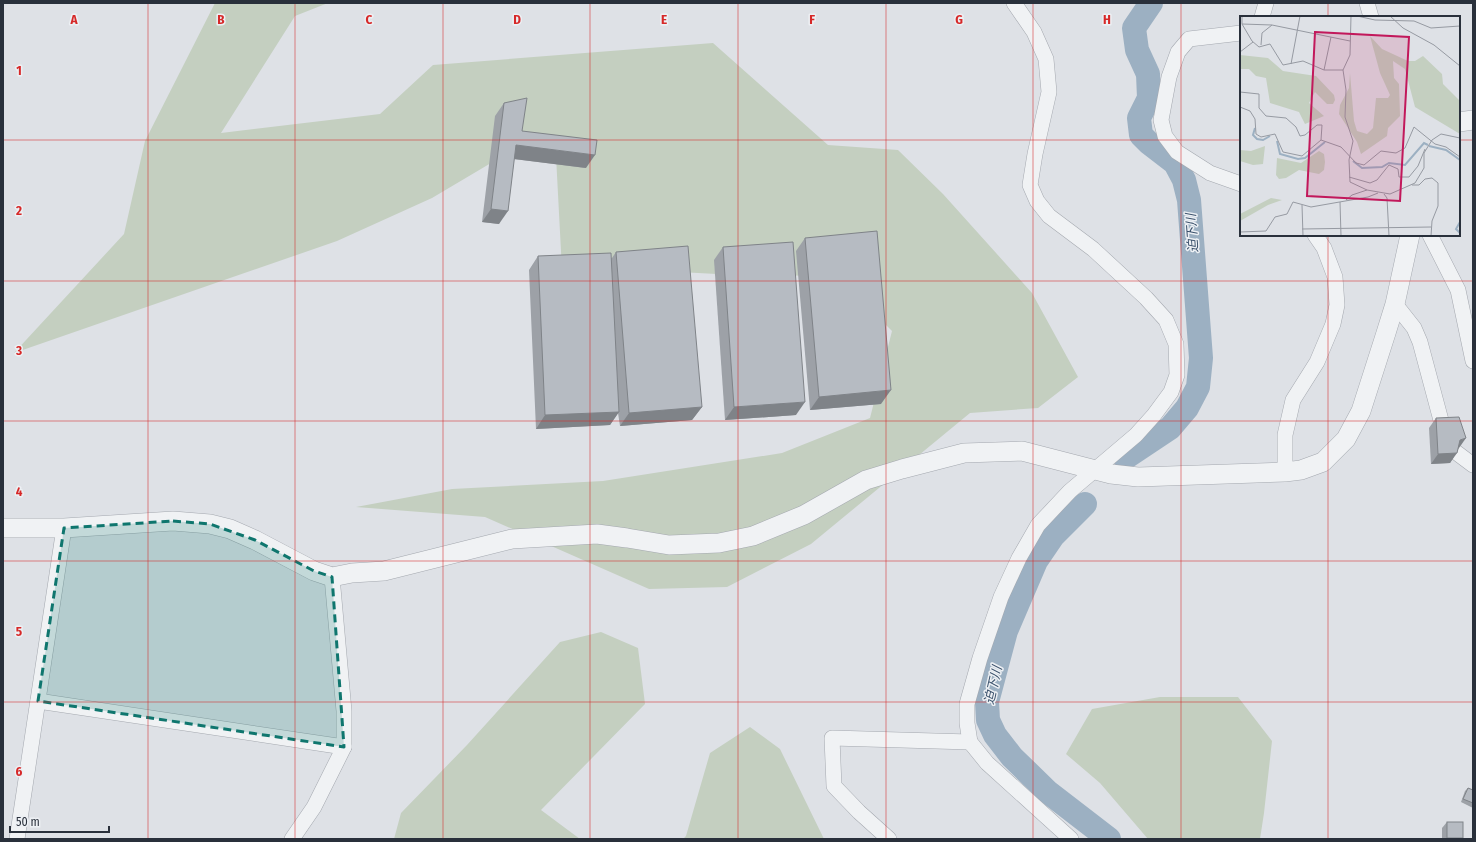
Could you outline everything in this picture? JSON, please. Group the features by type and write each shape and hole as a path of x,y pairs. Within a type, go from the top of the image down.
{"street":[{"path":"1014,3 1034,32 1046,58 1048,92 1030,185 1037,201 1049,216 1093,249 1146,298 1166,320 1176,344 1177,375 1171,392 1154,415 1136,435 1070,491 1038,525 1016,564 1001,597 980,658 967,704 966,723 970,742 988,763 1071,839"},
{"path":"1262,16 1266,3"},
{"path":"1367,3 1371,16"},
{"path":"1240,33 1189,39 1175,58 1169,77 1161,120 1165,136 1177,152 1210,173 1240,184"},
{"path":"1460,122 1473,120"},
{"path":"1285,472 1285,435 1293,400 1318,362 1333,324 1337,305 1335,277 1324,248 1316,236"},
{"path":"3,528 64,528 173,521 210,524 230,529 255,540 314,571 332,577 352,573 384,571 512,539 597,534 670,545 719,542 753,536 804,515 866,480 964,453 1022,451 1111,474 1138,477 1285,472 1301,470 1323,462 1346,439 1361,411 1395,304 1410,236"},
{"path":"1431,236 1458,290 1473,361"},
{"path":"1395,304 1414,328 1420,342 1446,439 1453,450 1473,465"},
{"path":"17,839 64,528"},
{"path":"292,839 314,807 344,747 344,710 332,577"},
{"path":"38,701 344,747"},
{"path":"889,839 859,812 834,786 832,738 970,742"}],"highlighted area":[{"path":"173,521 210,524 255,540 314,571 332,577 344,747 38,701 64,528"}],"green space":[{"path":"215,3 328,3 295,16 221,133 380,114 433,65 713,43 828,145 898,150 943,194 1032,293 1078,377 1038,408 970,413 811,544 727,587 649,589 485,517 356,507 452,489 603,481 782,453 870,418 892,331 837,276 735,275 624,269 562,270 556,156 528,141 432,198 337,241 14,353 124,234 145,141"},
{"path":"601,632 638,648 645,704 541,810 580,839 394,839 401,813 467,745 560,642"},
{"path":"1160,697 1238,697 1272,741 1260,839 1148,839 1100,783 1066,754 1092,709"},
{"path":"750,727 780,749 824,839 683,839 686,836 710,753"}],"building":[{"path":"527,98 522,131 597,140 595,155 516,145 508,211 491,209 504,103"},
{"path":"877,231 891,390 819,397 805,238"},
{"path":"793,242 805,402 734,407 723,247"},
{"path":"688,246 702,407 629,413 616,252"},
{"path":"611,253 619,412 545,415 538,256"},
{"path":"1459,417 1466,438 1460,440 1457,453 1438,454 1436,418"},
{"path":"1468,788 1473,790 1473,803 1463,799"},
{"path":"1447,822 1463,822 1463,838 1447,838"}],"waterway":[{"name":"迫下川","path":"1125,458 1170,428 1187,408 1198,387 1201,358 1189,200 1184,180 1175,163 1141,135 1139,118 1149,98 1148,74 1137,50 1134,28 1151,3"},
{"name":"迫下川","path":"1085,504 1053,536 1036,561 1006,631 987,702 988,720 995,735 1012,757 1048,792 1109,839"}]}
